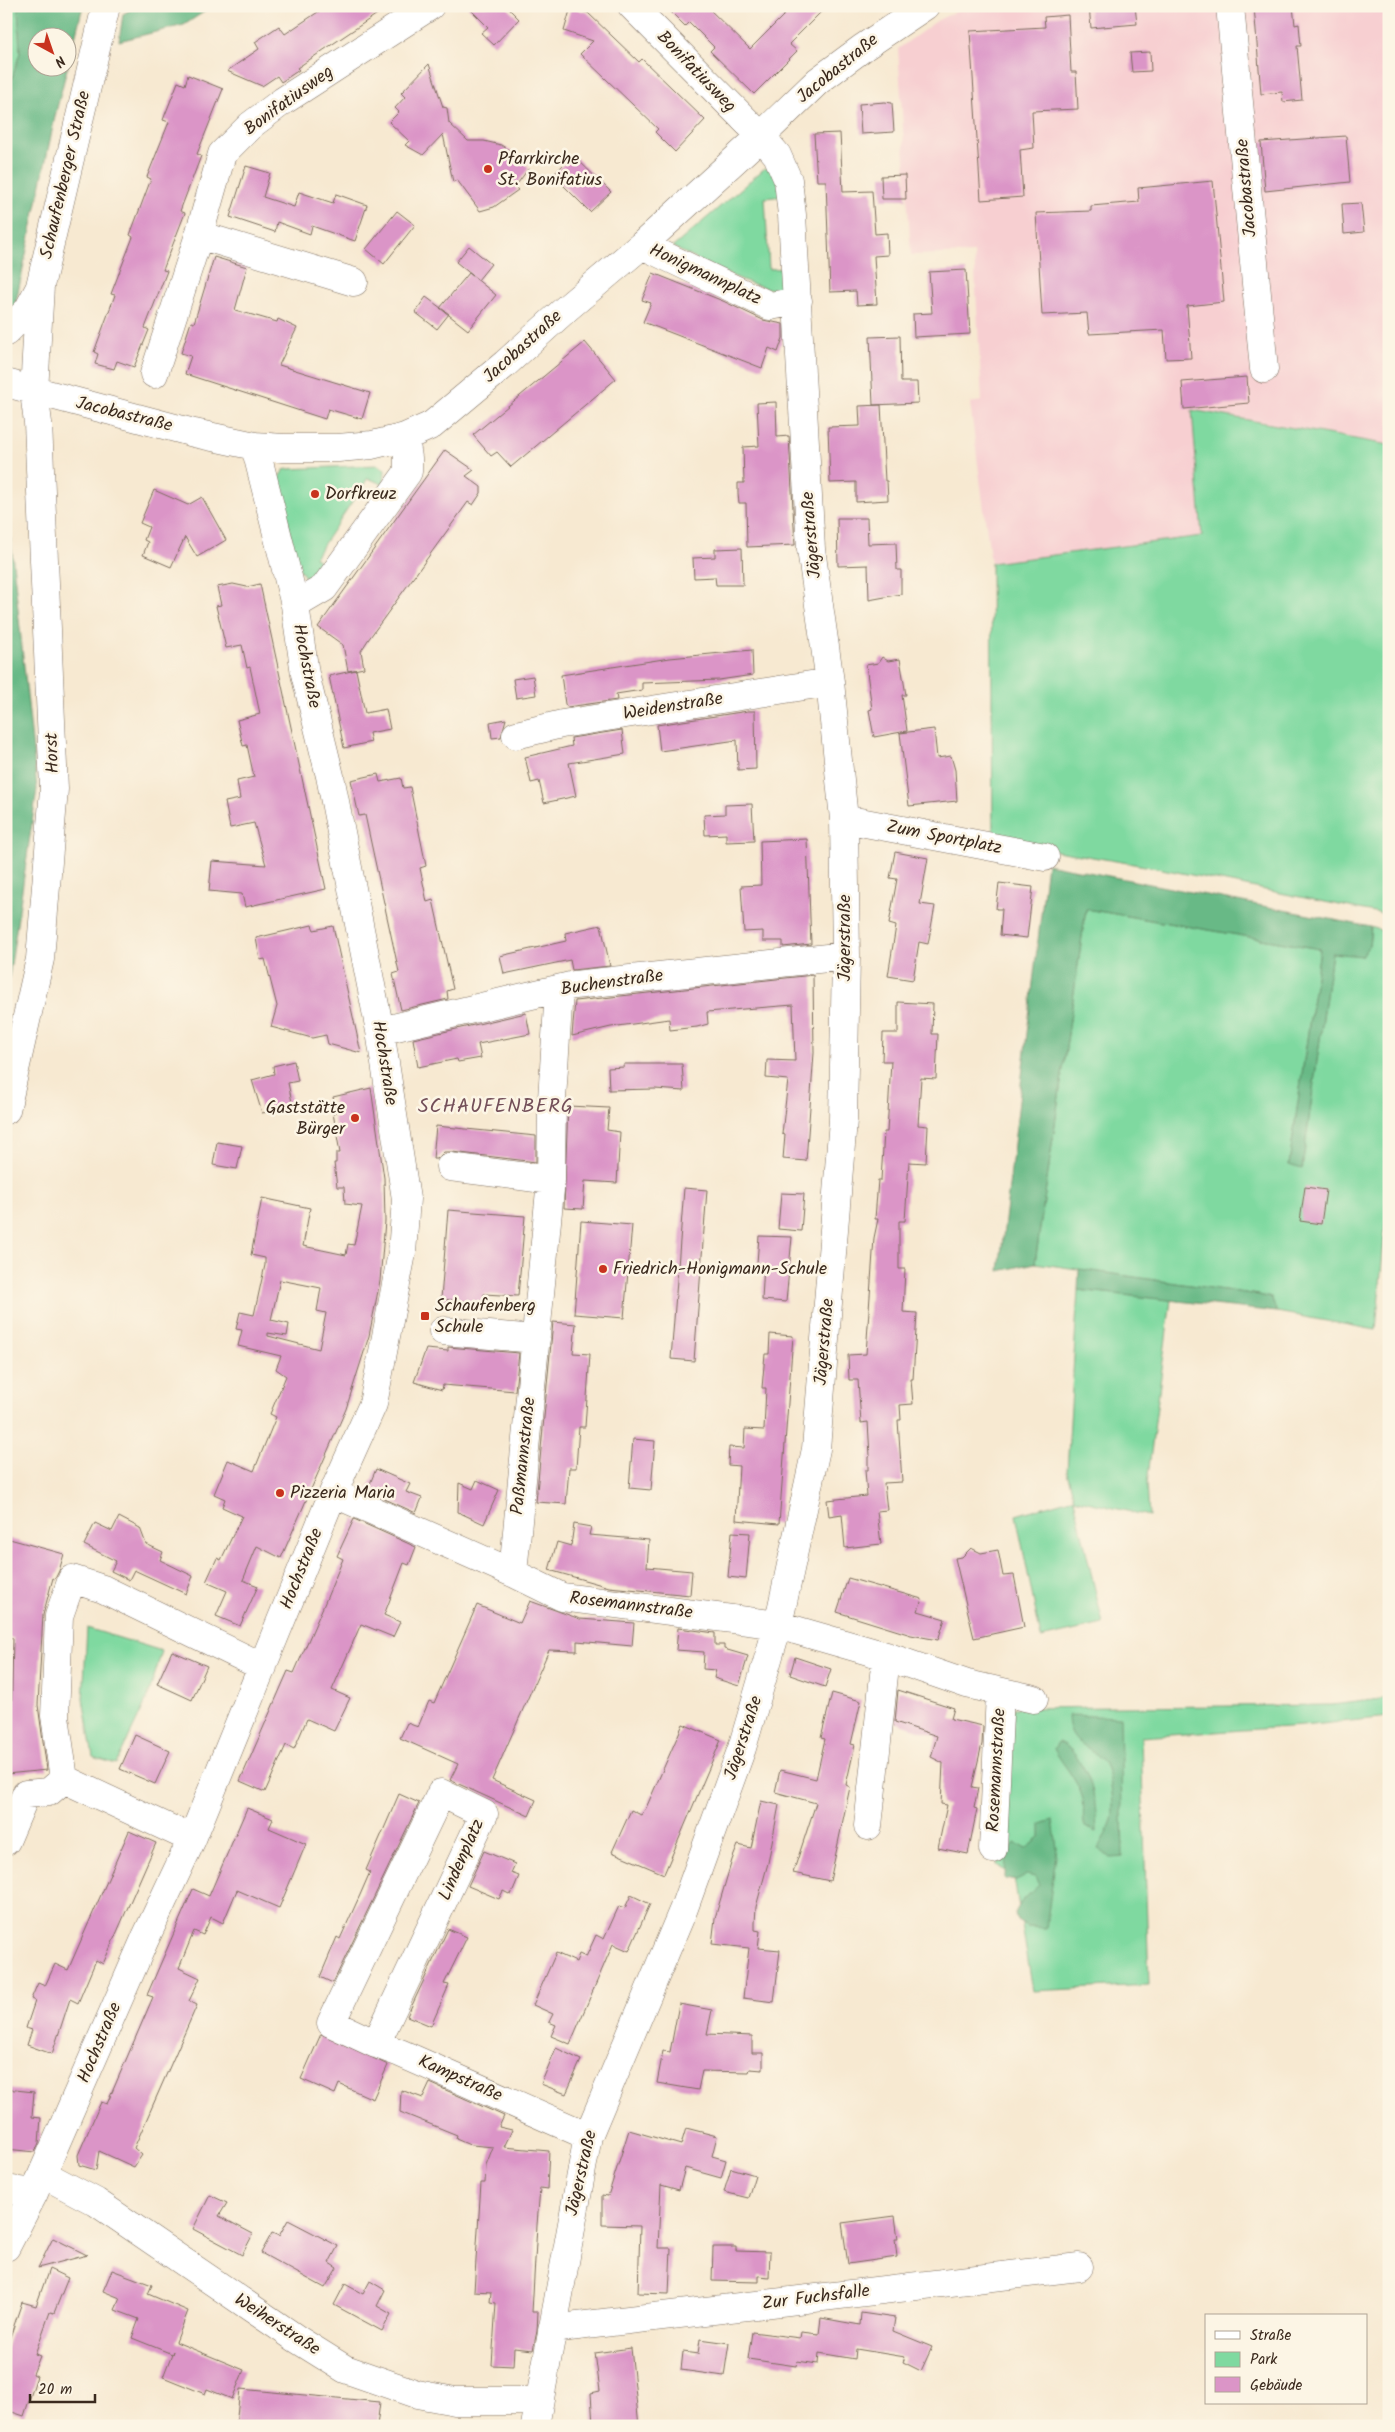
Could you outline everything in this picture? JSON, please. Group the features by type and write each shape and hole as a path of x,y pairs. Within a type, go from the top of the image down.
{"street":[{"name":"Schaufenberger Straße","path":"34,392 40,286 106,6"},
{"name":"Bonifatiusweg","path":"154,374 199,235 222,154 251,125 294,94 430,6"},
{"name":"Bonifatiusweg","path":"632,6 761,136"},
{"name":"Jacobastraße","path":"6,384 194,433 255,446 338,448 372,445 405,437 432,425 642,245 818,81 925,6"},
{"name":"Jacobastraße","path":"1230,6 1264,369"},
{"name":"Jägerstraße","path":"537,2413 588,2136 687,1900 742,1748 778,1625 816,1449 843,1120 846,956 844,820 830,682 811,549 798,300 788,180 778,155 761,136"},
{"path":"199,235 354,282"},
{"name":"Honigmannplatz","path":"642,245 770,306 798,300"},
{"name":"Schaufenberger Straße","path":"6,332 28,310 40,286"},
{"name":"Horst","path":"6,1110 40,959 54,789 38,423 34,392"},
{"path":"295,605 324,588 408,472 405,437"},
{"name":"Hochstraße","path":"6,2247 38,2184 145,1939 192,1839 333,1493 374,1404 402,1253 406,1199 380,1032 330,776 305,674 295,605 255,446"},
{"name":"Weidenstraße","path":"516,735 562,724 830,682"},
{"name":"Zum Sportplatz","path":"844,820 1045,858"},
{"name":"Buchenstraße","path":"380,1032 574,985 846,956"},
{"name":"Paßmannstraße","path":"513,1573 551,1180 552,1098 559,990"},
{"path":"450,1167 551,1180"},
{"path":"443,1331 536,1339"},
{"name":"Rosemannstraße","path":"333,1493 513,1573 562,1597 778,1625 886,1656 967,1684 1034,1699"},
{"path":"64,1779 55,1707 59,1616 72,1579 103,1589 263,1667"},
{"path":"868,1826 886,1656"},
{"name":"Rosemannstraße","path":"993,1849 1000,1692"},
{"path":"6,1841 16,1792 49,1792 64,1779"},
{"path":"64,1779 192,1839"},
{"name":"Lindenplatz","path":"331,2023 440,1793 484,1814 376,2044"},
{"name":"Kampstraße","path":"331,2023 588,2136"},
{"name":"Weiherstraße","path":"6,2189 38,2184 96,2202 296,2339 345,2369 417,2394 537,2413"},
{"name":"Zur Fuchsfalle","path":"552,2329 1079,2267"}],"shaded area":[{"path":"968,6 1389,6 1389,445 1192,410 1203,536 991,563 970,403 982,401 974,253 911,255 898,49 938,20"}],"green space":[{"path":"6,6 18,6 20,53 6,98"},
{"path":"18,6 83,6 77,28 28,28 28,78 64,78 16,302 6,315 6,97 20,53"},
{"path":"137,6 213,6 184,25 119,41 123,14"},
{"path":"765,168 772,170 785,196 765,198 769,269 788,268 789,291 762,287 746,281 714,268 673,247"},
{"path":"1192,410 1389,445 1389,915 1157,868 993,840 991,563 1202,536"},
{"path":"378,465 385,469 384,485 368,478 315,557 326,567 316,578 306,579 296,563 279,477 284,470 288,469"},
{"path":"6,496 37,789 6,998"},
{"path":"1047,864 1371,927 1369,945 1362,956 1332,953 1302,1169 1289,1165 1320,949 1086,909 1035,1263 999,1271"},
{"path":"1086,909 1320,949 1289,1165 1302,1168 1332,952 1369,945 1371,927 1389,933 1389,1181 1376,1330 1277,1312 1271,1298 1259,1295 1035,1263"},
{"path":"1079,1269 1259,1295 1271,1298 1277,1312 1078,1290"},
{"path":"1078,1290 1171,1300 1147,1483 1149,1516 1074,1499 1103,1624 1041,1638 1016,1515 1074,1498 1067,1472"},
{"path":"87,1628 162,1651 148,1697 116,1764 93,1757 83,1699"},
{"path":"1389,1698 1389,1717 1302,1726 1141,1737 1149,1985 1033,1991 1014,1878 997,1865 1014,1708 1332,1705"},
{"path":"1068,1715 1120,1717 1123,1857 1110,1858 1098,1848 1112,1820 1113,1807 1110,1782 1104,1763 1076,1739 1072,1733"},
{"path":"1058,1742 1064,1744 1071,1751 1088,1776 1095,1803 1097,1832 1085,1827 1082,1796 1073,1777 1054,1749"},
{"path":"1053,1820 1057,1848 1046,1928 1027,1927 1017,1921 1015,1913 1021,1902 1039,1885 1035,1877 1026,1875 1016,1880 1005,1878 1006,1854 1015,1843 1026,1849 1041,1837 1041,1824"}],"building":[{"path":"327,6 389,6 297,68 299,70 281,82 277,76 262,86 227,71 259,49 255,42 279,26 285,34"},
{"path":"467,6 506,6 519,19 494,45 481,33 488,27"},
{"path":"665,6 706,6 750,49 793,6 827,6 789,44 797,51 754,94 710,51 714,47 689,22 685,26"},
{"path":"1089,6 1135,6 1137,24 1091,28"},
{"path":"1254,6 1293,6 1295,25 1299,24 1301,46 1297,46 1302,100 1283,102 1282,92 1261,94"},
{"path":"571,7 588,13 639,62 642,59 705,120 675,152 655,132 658,129 580,54 593,41 564,31"},
{"path":"1068,15 1071,72 1076,72 1078,109 1032,111 1034,148 1020,150 1023,197 981,200 970,31 1045,27 1044,17"},
{"path":"1150,52 1151,71 1132,72 1130,53"},
{"path":"429,64 443,107 447,108 449,123 468,141 484,141 501,145 515,154 529,168 515,187 518,190 494,207 480,211 457,180 453,182 443,134 423,155 405,145 409,141 389,122 399,112 395,108 405,97 401,93"},
{"path":"188,75 223,89 197,154 201,156 180,211 185,213 163,270 167,271 145,328 149,330 134,367 117,361 114,369 95,364 98,354 94,352 115,295 111,294 133,237 130,235 151,179 147,177 169,122 163,120 178,82 185,85"},
{"path":"892,103 894,132 861,134 859,104"},
{"path":"840,133 843,192 872,191 875,234 887,233 888,255 874,256 877,304 857,305 856,291 830,292 826,181 817,181 814,134"},
{"path":"1346,136 1350,182 1265,191 1261,142"},
{"path":"573,155 611,192 590,212 553,175"},
{"path":"246,166 270,173 263,197 294,207 299,192 333,203 336,194 367,205 355,241 312,226 310,234 277,222 275,232 230,217"},
{"path":"905,175 906,199 882,199 881,176"},
{"path":"1213,181 1224,302 1187,306 1191,358 1166,359 1164,330 1089,334 1087,313 1042,315 1036,213 1091,211 1091,206 1139,202 1138,188"},
{"path":"1361,203 1364,232 1344,234 1342,204"},
{"path":"397,211 415,225 384,264 366,249"},
{"path":"469,246 491,264 478,280 456,262"},
{"path":"214,257 247,267 235,310 277,322 278,319 297,328 279,365 370,393 362,419 328,409 325,419 185,374 191,356 181,353 191,322 194,323"},
{"path":"966,270 970,334 914,337 913,314 932,313 929,272"},
{"path":"469,273 496,295 468,330 440,308"},
{"path":"653,273 723,301 763,320 783,324 783,338 778,352 769,348 762,368 643,322 651,303 642,300"},
{"path":"426,297 449,314 437,329 415,312"},
{"path":"900,336 901,382 917,382 918,403 873,405 870,337"},
{"path":"585,342 616,379 511,467 497,452 491,456 473,435"},
{"path":"1247,377 1249,403 1184,409 1182,382"},
{"path":"776,402 777,437 789,436 795,545 747,547 746,503 739,503 738,493 738,483 744,483 743,447 759,446 757,403"},
{"path":"881,405 885,481 887,481 888,500 856,502 856,482 830,483 828,427 860,426 859,406"},
{"path":"445,450 474,470 466,476 481,487 481,493 473,505 468,502 368,640 361,651 364,668 348,671 343,645 318,627"},
{"path":"154,490 188,505 202,497 226,540 197,557 185,537 171,567 143,555 148,542 144,540 149,527 140,523"},
{"path":"837,518 867,518 868,544 896,543 897,570 901,570 901,594 869,600 868,565 838,566"},
{"path":"742,548 743,585 716,585 715,577 694,578 693,558 715,557 715,549"},
{"path":"233,584 247,587 260,584 326,889 245,907 242,894 209,891 212,861 266,865 254,823 230,828 225,802 240,799 237,781 254,777 247,745 243,746 237,720 260,714 250,667 247,668 242,645 226,648 216,606 221,605 217,587"},
{"path":"752,650 753,675 719,680 642,683 642,690 616,694 617,700 567,707 565,704 561,675 670,658"},
{"path":"882,657 888,661 900,659 906,695 902,695 907,731 874,737 869,710 872,709 866,665 878,663"},
{"path":"356,670 365,713 386,709 390,729 369,733 371,742 344,748 329,676"},
{"path":"533,676 536,695 516,698 513,679"},
{"path":"755,711 756,769 738,770 737,740 660,751 657,725"},
{"path":"506,719 501,737 492,738 490,722"},
{"path":"934,729 937,758 951,756 955,770 957,801 909,806 900,733"},
{"path":"622,730 625,754 569,763 576,796 544,803 539,781 531,783 525,757 572,746 571,738"},
{"path":"378,774 380,782 401,778 403,788 410,787 426,866 420,868 427,902 433,900 453,989 447,991 448,999 401,1010 393,974 399,972 365,815 359,816 351,780"},
{"path":"752,804 754,841 726,842 726,834 705,835 704,815 725,814 725,805"},
{"path":"807,839 811,944 783,947 783,941 763,941 763,931 744,932 741,886 761,885 760,841"},
{"path":"895,852 928,858 920,904 935,906 928,944 919,942 913,980 888,976 896,926 889,924 897,879 890,878"},
{"path":"999,883 1033,887 1027,938 1000,935 1002,909 996,909"},
{"path":"312,925 314,930 333,926 361,1053 328,1044 326,1035 312,1038 271,1027 277,1006 265,959 260,960 256,938"},
{"path":"601,925 610,966 572,970 570,960 504,974 500,956 566,941 565,933"},
{"path":"813,975 814,1053 806,1161 783,1159 785,1135 782,1134 788,1080 766,1078 767,1060 795,1061 793,1005 707,1012 708,1024 697,1027 670,1030 669,1019 611,1027 572,1036 575,1001"},
{"path":"898,1002 933,1004 932,1034 938,1034 936,1079 921,1078 918,1125 928,1126 926,1163 909,1162 905,1221 899,1221 899,1269 905,1269 903,1312 917,1313 913,1379 911,1379 913,1404 900,1405 901,1420 898,1420 902,1482 884,1483 887,1510 877,1511 881,1544 845,1548 842,1514 829,1516 827,1500 867,1496 865,1470 868,1470 868,1457 870,1456 868,1422 861,1423 858,1380 849,1380 848,1355 866,1354 874,1238 878,1219 875,1219 878,1180 881,1180 884,1132 887,1132 891,1061 882,1061 883,1033 898,1033"},
{"path":"526,1013 530,1034 478,1044 481,1058 458,1062 457,1059 418,1067 413,1039"},
{"path":"294,1061 298,1081 288,1083 293,1107 262,1113 252,1080 274,1074 273,1066"},
{"path":"624,1064 682,1064 684,1091 655,1089 609,1090 608,1068 624,1067"},
{"path":"371,1088 384,1178 385,1221 380,1281 369,1336 346,1409 281,1558 257,1546 243,1580 258,1586 240,1626 216,1616 227,1591 206,1582 217,1558 221,1560 242,1516 222,1507 225,1499 214,1494 228,1460 254,1471 276,1417 270,1414 286,1376 276,1369 281,1356 238,1346 242,1330 236,1329 240,1312 254,1315 265,1265 265,1258 251,1255 262,1198 310,1208 303,1246 346,1255 348,1244 354,1245 362,1206 345,1204 344,1187 337,1187 334,1163 336,1163 336,1153 340,1153 333,1113 336,1112 333,1097","holes":["280,1280 321,1288 317,1311 326,1313 319,1349 268,1336 268,1333 287,1336 289,1324 271,1320"]},
{"path":"568,1106 609,1108 607,1130 620,1132 617,1183 585,1181 583,1209 564,1208"},
{"path":"436,1126 536,1136 536,1162 452,1152 444,1152 437,1159 433,1159"},
{"path":"217,1142 242,1146 237,1169 213,1165"},
{"path":"1305,1187 1326,1190 1321,1224 1300,1221"},
{"path":"684,1188 707,1190 694,1361 671,1359"},
{"path":"781,1193 804,1194 801,1231 778,1229"},
{"path":"448,1210 525,1216 518,1296 484,1294 483,1303 441,1299"},
{"path":"581,1221 632,1225 624,1318 574,1314"},
{"path":"759,1236 792,1237 786,1302 762,1300 764,1264 757,1263"},
{"path":"553,1322 576,1324 573,1353 590,1354 585,1427 579,1427 576,1468 569,1468 566,1504 536,1502"},
{"path":"770,1334 793,1336 779,1524 736,1520 739,1466 728,1465 729,1447 744,1448 745,1429 764,1430 766,1388 762,1388 765,1354 769,1354"},
{"path":"448,1347 519,1353 515,1391 443,1385 442,1390 414,1382 426,1349 448,1351"},
{"path":"633,1439 655,1441 651,1490 629,1488"},
{"path":"376,1469 410,1484 406,1492 422,1498 416,1513 367,1491"},
{"path":"477,1480 499,1490 484,1524 458,1512 459,1483 473,1489"},
{"path":"119,1517 140,1528 146,1544 163,1552 160,1560 193,1576 186,1594 134,1570 129,1580 111,1571 116,1561 84,1545 95,1523 112,1531"},
{"path":"354,1519 416,1547 409,1565 404,1563 384,1615 400,1622 393,1637 361,1624 332,1690 350,1698 334,1731 307,1719 294,1749 286,1745 265,1792 240,1781 288,1671 294,1673 323,1607 343,1559 337,1556"},
{"path":"574,1524 591,1527 589,1535 649,1540 647,1567 692,1571 690,1595 609,1587 549,1570 557,1542 571,1546"},
{"path":"732,1532 750,1533 746,1579 728,1577"},
{"path":"6,1538 64,1554 59,1571 55,1579 53,1578 43,1615 38,1705 47,1770 6,1774 6,1731 11,1730 13,1638 6,1637"},
{"path":"971,1548 981,1553 998,1550 1003,1576 1014,1575 1024,1627 974,1638 955,1558 962,1557"},
{"path":"848,1578 922,1599 918,1611 945,1619 938,1640 911,1635 837,1612"},
{"path":"530,1601 580,1619 634,1623 632,1646 577,1641 577,1651 549,1650 492,1780 536,1800 529,1816 450,1780 458,1764 400,1738 407,1723 418,1727 429,1701 434,1703 477,1605 520,1623"},
{"path":"678,1628 715,1633 715,1645 724,1645 724,1649 748,1656 739,1686 714,1678 716,1670 703,1669 704,1652 676,1650"},
{"path":"172,1651 207,1666 192,1700 157,1684"},
{"path":"795,1657 831,1669 825,1687 790,1675"},
{"path":"898,1690 954,1708 951,1719 983,1726 982,1744 972,1787 978,1788 974,1808 977,1809 968,1854 938,1848 947,1805 941,1804 943,1763 931,1757 937,1736 895,1722"},
{"path":"832,1693 861,1701 851,1744 855,1745 846,1785 850,1787 830,1881 793,1873 816,1803 775,1792 780,1770 816,1779 825,1739 821,1738"},
{"path":"683,1724 721,1740 664,1874 612,1852 631,1810 641,1815 646,1808"},
{"path":"135,1735 170,1751 155,1784 120,1769"},
{"path":"399,1794 419,1803 333,1983 320,1977 337,1937 340,1939 370,1872 366,1870"},
{"path":"761,1801 779,1805 768,1863 756,1907 755,1923 755,1930 760,1931 758,1948 780,1950 774,2002 743,1998 749,1948 712,1944 715,1918 732,1860 738,1845 751,1848"},
{"path":"247,1808 273,1819 269,1828 306,1844 279,1908 237,1890 223,1923 211,1917 203,1935 194,1931 179,1968 200,1978 189,2001 197,2005 134,2148 142,2155 134,2167 99,2151 96,2170 79,2165 78,2155 101,2102 107,2104 153,1997 147,1995 193,1889 209,1896"},
{"path":"129,1831 156,1843 103,1964 96,1960 78,2003 70,1999 52,2054 27,2045 32,2030 26,2028 35,2001 31,1999 38,1983 45,1986 55,1964 68,1970"},
{"path":"484,1851 515,1864 511,1873 519,1876 511,1895 503,1891 499,1899 468,1886"},
{"path":"631,1895 650,1904 629,1951 613,1944 570,2044 551,2036 556,2025 549,2022 553,2014 533,2005 556,1953 576,1962 579,1954 586,1957 596,1935 604,1939 619,1906 625,1908"},
{"path":"448,1929 467,1937 444,1984 449,1985 431,2026 407,2016"},
{"path":"679,2004 712,2010 707,2034 752,2036 752,2053 763,2053 763,2070 750,2069 749,2072 702,2071 698,2090 657,2083 663,2051 670,2052"},
{"path":"321,2034 388,2065 373,2099 339,2084 335,2094 301,2079"},
{"path":"556,2048 581,2060 566,2094 541,2084"},
{"path":"430,2083 504,2116 499,2127 512,2130 504,2147 549,2151 547,2189 540,2188 537,2225 532,2312 538,2312 537,2331 533,2350 514,2348 513,2366 492,2365 496,2303 490,2302 491,2292 474,2291 481,2183 485,2183 486,2165 493,2147 472,2145 456,2138 457,2135 400,2112 401,2090 423,2098"},
{"path":"6,2089 34,2092 32,2117 41,2118 39,2143 35,2152 6,2149"},
{"path":"686,2128 717,2136 712,2156 726,2160 721,2178 685,2168 679,2190 661,2185 658,2248 671,2248 669,2294 638,2293 640,2226 602,2225 602,2195 608,2196 629,2130 681,2145"},
{"path":"731,2168 755,2175 748,2198 724,2192"},
{"path":"210,2195 227,2203 219,2216 253,2234 242,2255 193,2229"},
{"path":"895,2216 898,2239 895,2239 897,2257 848,2264 842,2223"},
{"path":"288,2220 338,2246 329,2263 337,2268 325,2288 261,2253 272,2233 279,2236"},
{"path":"53,2238 87,2255 38,2268"},
{"path":"713,2247 736,2247 736,2251 770,2252 769,2277 759,2276 759,2282 712,2281"},
{"path":"49,2269 68,2278 54,2313 50,2312 35,2354 40,2356 33,2374 37,2376 24,2416 6,2410 6,2349 22,2302 36,2306"},
{"path":"112,2270 152,2285 148,2294 188,2311 176,2342 244,2370 232,2399 207,2389 205,2394 163,2377 172,2354 132,2338 139,2319 115,2310 120,2298 103,2291"},
{"path":"370,2281 385,2290 377,2306 391,2314 382,2331 334,2305 345,2284 363,2294"},
{"path":"861,2313 895,2318 893,2331 932,2347 921,2371 903,2362 905,2357 856,2349 855,2359 819,2353 818,2364 797,2361 796,2366 748,2359 752,2332 800,2338 801,2332 819,2334 821,2318 860,2325"},
{"path":"700,2339 729,2343 724,2376 681,2370 683,2352 698,2354"},
{"path":"631,2348 639,2426 593,2426 591,2393 600,2391 595,2353"},
{"path":"240,2389 380,2402 377,2426 236,2426"}],"place":[{"name":"Pfarrkirche St. Bonifatius","path":"488,169"},
{"name":"Dorfkreuz","path":"315,494"},
{"name":"Gaststätte Bürger","path":"355,1118"},
{"name":"Friedrich-Honigmann-Schule","path":"603,1269"},
{"name":"Schaufenberg Schule","path":"425,1316"},
{"name":"Pizzeria Maria","path":"280,1493"}],"district":[{"name":"SCHAUFENBERG","path":"496,1107"}]}
